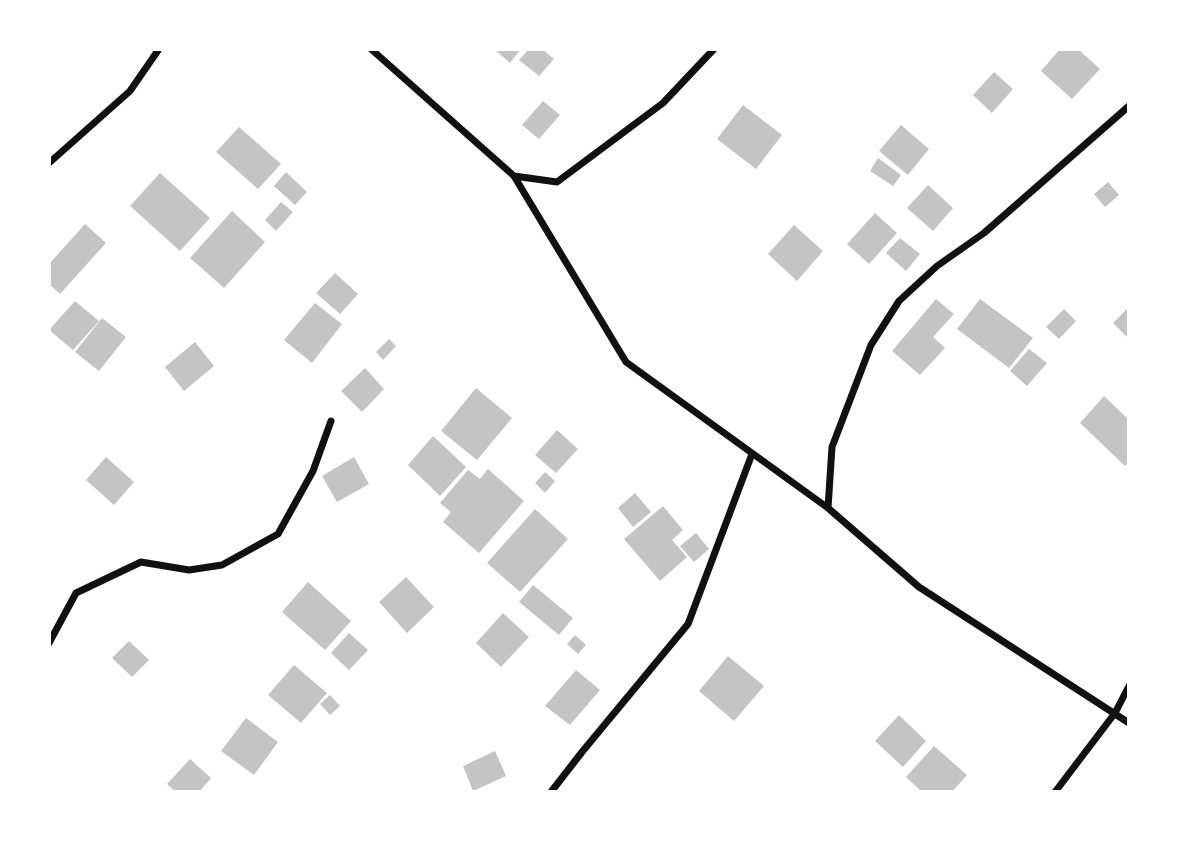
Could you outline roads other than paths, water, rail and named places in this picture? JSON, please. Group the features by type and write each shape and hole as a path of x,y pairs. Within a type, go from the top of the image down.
{"street":[{"path":"49,163 130,91 159,49"},
{"path":"371,49 514,176 626,362 828,508 919,587 1129,723"},
{"path":"514,176 557,182 663,103 715,49"},
{"path":"828,508 832,447 872,345 898,301 937,266 984,233 1129,106"},
{"path":"49,643 76,593 141,562 189,570 222,565 278,534 313,471 331,421"},
{"path":"551,792 688,624 752,454"},
{"path":"1055,792 1115,713 1129,686"}]}
